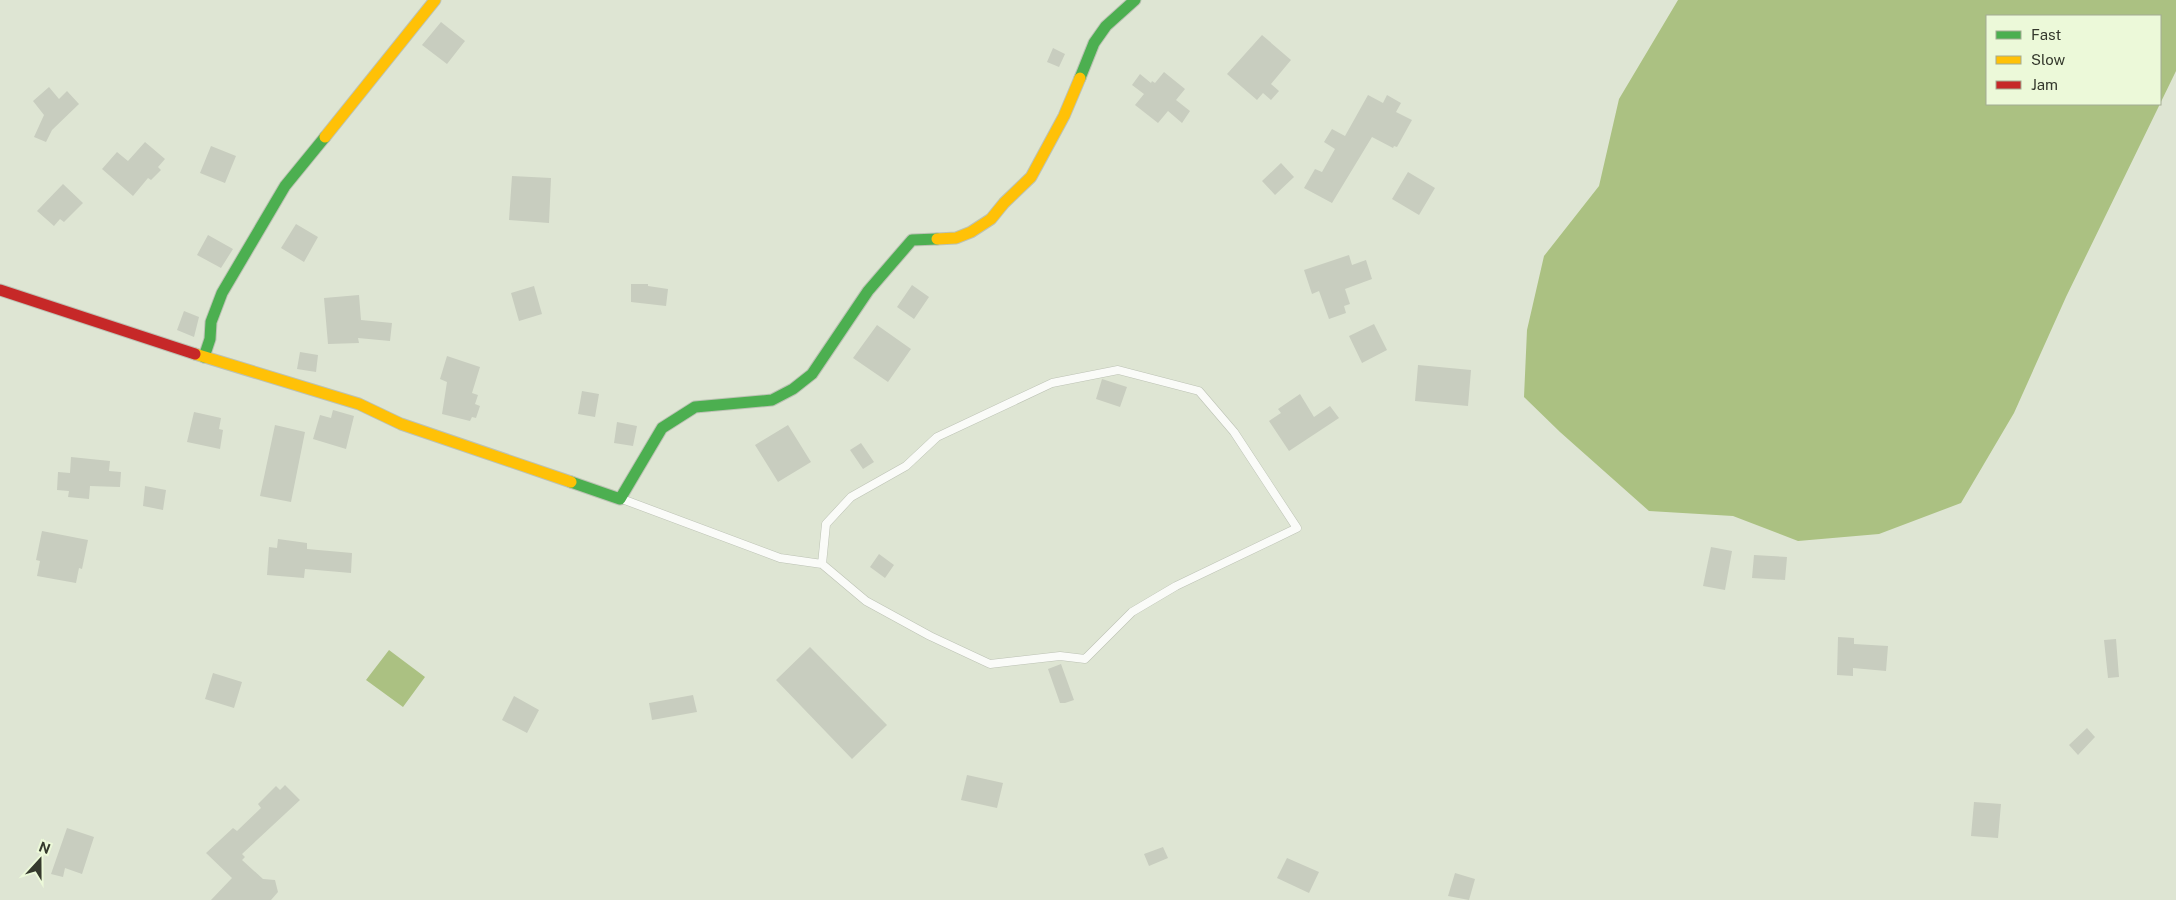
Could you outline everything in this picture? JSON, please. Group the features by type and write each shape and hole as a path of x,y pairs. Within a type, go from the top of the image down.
{"street":[{"path":"204,357 210,339 211,322 222,293 285,186 435,0"},
{"path":"0,290 204,357 359,404 401,424 620,499 662,428 695,407 772,400 793,389 812,374 868,291 912,240 956,238 971,232 990,218 1031,177 1064,116 1094,43 1106,26 1135,0"}],"lane":[{"path":"620,499 780,558 822,564 866,601 930,636 990,664 1060,656 1085,659 1132,612 1176,586 1297,528 1234,432 1199,391 1118,370 1052,383 937,437 906,466 851,497 838,510 826,524 822,564"}],"shaded area":[{"path":"1678,0 2176,0 2176,71 2161,102 2161,15 1986,15 1986,105 2160,105 2066,297 2014,413 1961,503 1879,534 1798,541 1733,516 1649,511 1560,432 1524,397 1527,330 1544,256 1599,186 1619,99"},
{"path":"389,650 425,677 403,707 366,680"}],"building":[{"path":"441,22 465,41 447,64 422,45"},
{"path":"1262,35 1291,60 1271,84 1279,91 1271,100 1263,93 1257,100 1227,74"},
{"path":"1053,48 1065,54 1059,67 1047,62"},
{"path":"1164,72 1185,89 1176,100 1190,111 1182,123 1168,111 1158,123 1135,105 1144,94 1132,85 1140,74 1151,83 1152,81 1155,83"},
{"path":"49,87 59,99 67,91 79,104 52,130 46,142 34,137 44,115 33,101"},
{"path":"1368,95 1383,103 1387,95 1401,103 1396,112 1412,120 1397,147 1394,146 1393,148 1372,137 1332,203 1304,188 1315,169 1322,172 1335,149 1324,142 1332,129 1345,136"},
{"path":"145,142 165,159 158,167 161,170 151,180 148,178 133,196 102,169 117,152 128,161"},
{"path":"211,146 236,156 225,183 200,173"},
{"path":"1281,163 1294,177 1275,195 1262,181"},
{"path":"1408,172 1435,188 1419,215 1392,199"},
{"path":"512,176 551,178 549,223 509,220"},
{"path":"63,184 83,203 64,222 60,219 54,226 37,211"},
{"path":"296,224 318,237 304,262 281,248"},
{"path":"208,235 233,249 221,268 197,255"},
{"path":"1349,255 1352,265 1366,260 1372,279 1345,289 1350,304 1344,306 1346,313 1329,319 1319,291 1312,294 1304,270"},
{"path":"631,284 648,284 648,286 668,289 666,306 631,302"},
{"path":"912,285 929,297 914,319 897,307"},
{"path":"534,286 542,314 519,321 511,293"},
{"path":"359,295 361,320 392,323 390,341 358,338 359,343 328,344 324,298"},
{"path":"184,311 199,317 194,337 177,330"},
{"path":"1374,324 1387,350 1362,363 1349,336"},
{"path":"877,325 911,349 888,382 853,358"},
{"path":"300,352 318,355 316,372 297,369"},
{"path":"447,356 480,367 472,393 478,395 475,404 480,406 476,418 472,417 470,421 442,414 447,382 440,379"},
{"path":"1418,365 1471,370 1468,406 1415,401"},
{"path":"1102,379 1127,387 1120,407 1096,399"},
{"path":"582,391 599,394 595,417 578,414"},
{"path":"1300,394 1314,417 1330,406 1339,418 1289,451 1269,421 1281,413 1278,409"},
{"path":"333,410 354,416 346,449 313,439 320,415 331,418"},
{"path":"194,412 221,418 219,429 223,430 220,449 187,442"},
{"path":"617,422 637,426 633,446 614,443"},
{"path":"275,425 305,432 291,502 260,496"},
{"path":"788,425 811,462 778,482 755,445"},
{"path":"861,443 874,462 863,469 850,450"},
{"path":"71,457 110,461 109,471 121,472 120,487 90,486 89,499 68,497 69,491 57,490 58,472 70,473"},
{"path":"145,486 166,490 163,510 143,506"},
{"path":"42,531 88,540 82,569 79,568 76,583 37,576 40,561 36,560"},
{"path":"278,539 307,543 307,549 352,553 351,573 305,569 304,578 267,575 269,547 277,548"},
{"path":"1711,547 1732,551 1725,590 1703,586"},
{"path":"879,554 894,565 885,578 870,567"},
{"path":"1754,555 1787,557 1785,580 1752,578"},
{"path":"1838,637 1854,638 1854,644 1888,646 1886,671 1853,668 1853,676 1837,675"},
{"path":"2116,639 2119,677 2108,678 2104,640"},
{"path":"810,647 887,725 852,759 776,680"},
{"path":"1061,664 1074,700 1065,703 1060,703 1048,669"},
{"path":"213,673 242,682 234,708 205,699"},
{"path":"693,695 697,712 652,720 649,703"},
{"path":"514,696 539,710 527,733 502,720"},
{"path":"2087,728 2095,737 2078,755 2069,745"},
{"path":"967,775 1003,783 997,808 961,800"},
{"path":"285,785 300,800 242,854 245,857 242,860 263,879 275,880 278,892 271,900 211,900 232,878 206,853 233,828 237,831 261,808 258,804 276,786 280,790"},
{"path":"1974,802 2001,804 1998,838 1971,836"},
{"path":"67,828 94,837 82,874 65,868 63,877 51,874"},
{"path":"1163,847 1168,858 1149,866 1144,854"},
{"path":"1287,858 1319,872 1309,893 1277,878"},
{"path":"1455,873 1475,879 1469,900 1448,896"}],"traffic: fast":[{"path":"1080,78 1094,43 1106,26 1135,0"},
{"path":"204,357 210,339 211,322 222,293 285,186 325,137"},
{"path":"571,482 620,499 662,428 695,407 772,400 793,389 812,374 868,291 912,240 937,239"}],"traffic: slow":[{"path":"325,137 435,0"},
{"path":"937,239 956,238 971,232 991,219 1004,203 1031,177 1064,116 1080,78"},
{"path":"195,354 359,404 401,424 571,482"}],"traffic: jam":[{"path":"0,290 195,354"}]}
